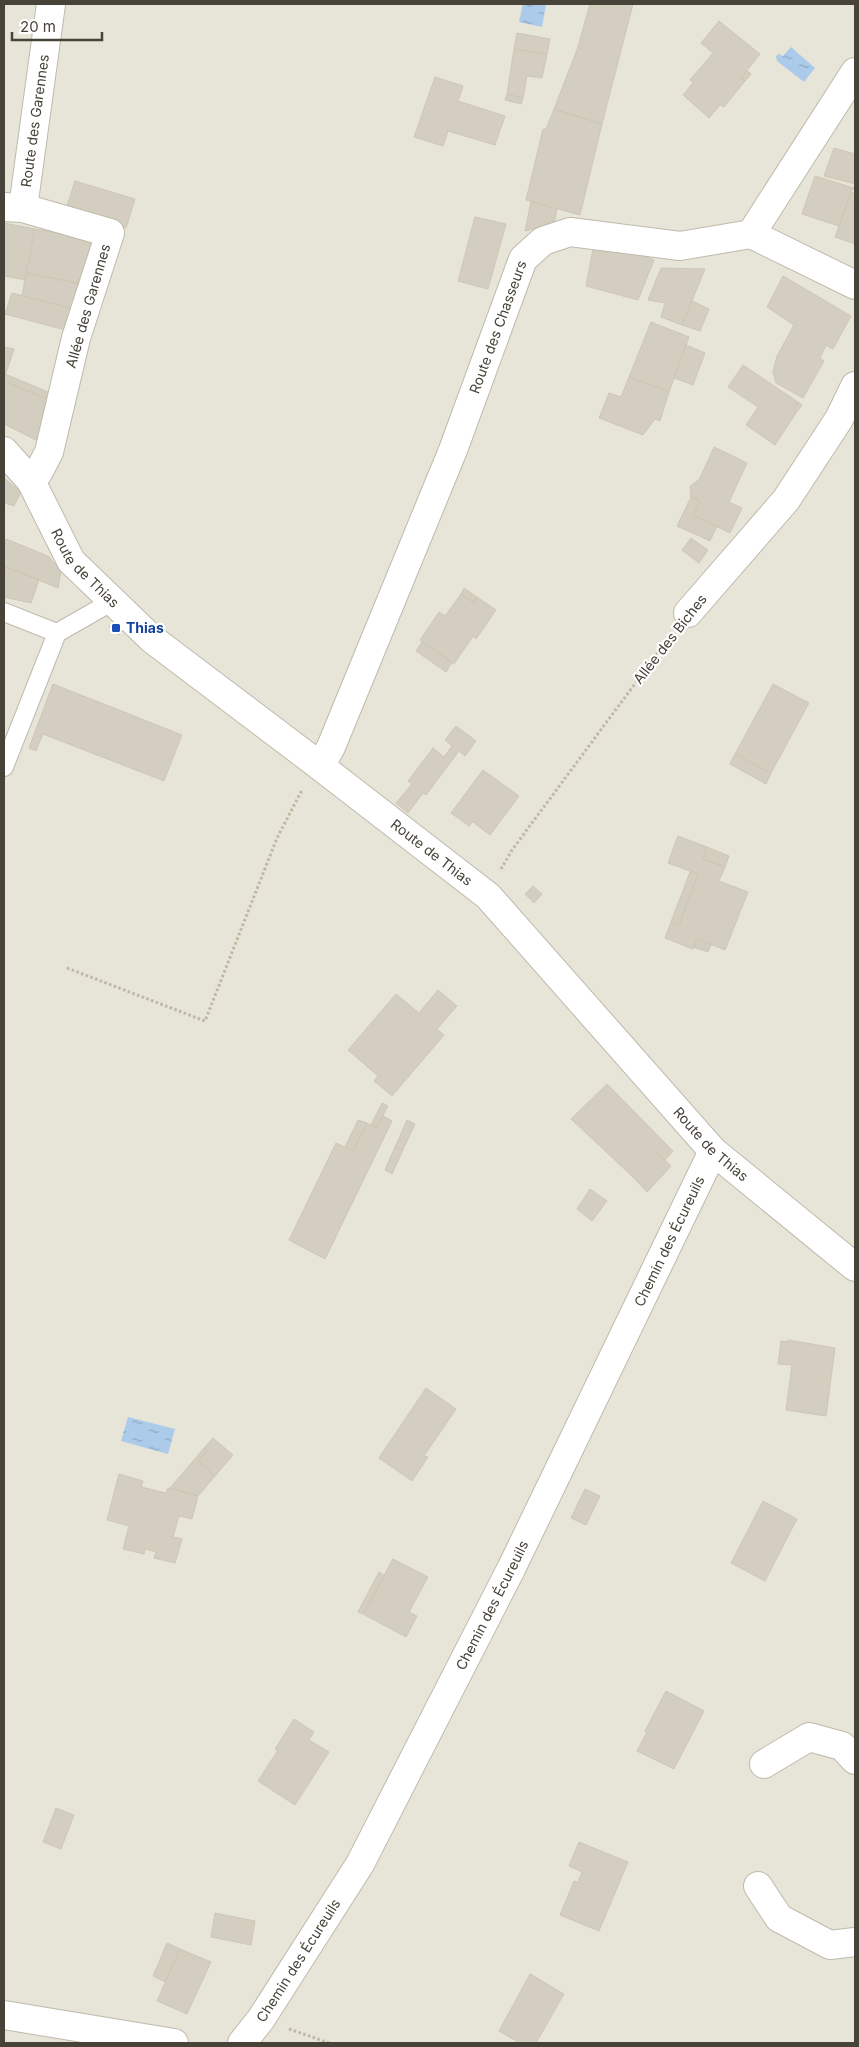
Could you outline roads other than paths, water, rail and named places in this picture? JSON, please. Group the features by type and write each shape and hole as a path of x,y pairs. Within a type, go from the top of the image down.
{"street":[{"name":"Route des Garennes","path":"13,208 51,4"},
{"path":"855,72 751,234 855,285"},
{"name":"Allée des Garennes","path":"13,208 110,233 76,338 49,452 38,473 31,481"},
{"name":"Route des Chasseurs","path":"318,764 331,747 454,450 523,259 543,241 570,232 680,246 751,234"},
{"name":"Allée des Biches","path":"688,613 786,500 839,419 855,386"},
{"name":"Route de Thias","path":"4,451 31,481 71,561 113,602 152,639 318,764 488,896 713,1151 855,1267"},
{"name":"Chemin des Écureuils","path":"242,2043 261,2019 360,1864 511,1569 713,1151"},
{"path":"764,1764 808,1737 842,1746 855,1760"},
{"path":"758,1886 779,1918 830,1944 855,1942"},
{"path":"4,2015 174,2043"}],"lane":[{"path":"4,767 56,633 113,602"},
{"path":"4,612 56,633"}],"water":[{"path":"523,4 546,4 542,27 519,22"},
{"path":"791,47 815,68 804,82 777,61 776,56 779,54 783,56"},
{"path":"128,1417 175,1429 168,1454 121,1441"}],"place":[{"name":"Thias","path":"116,628"}]}
